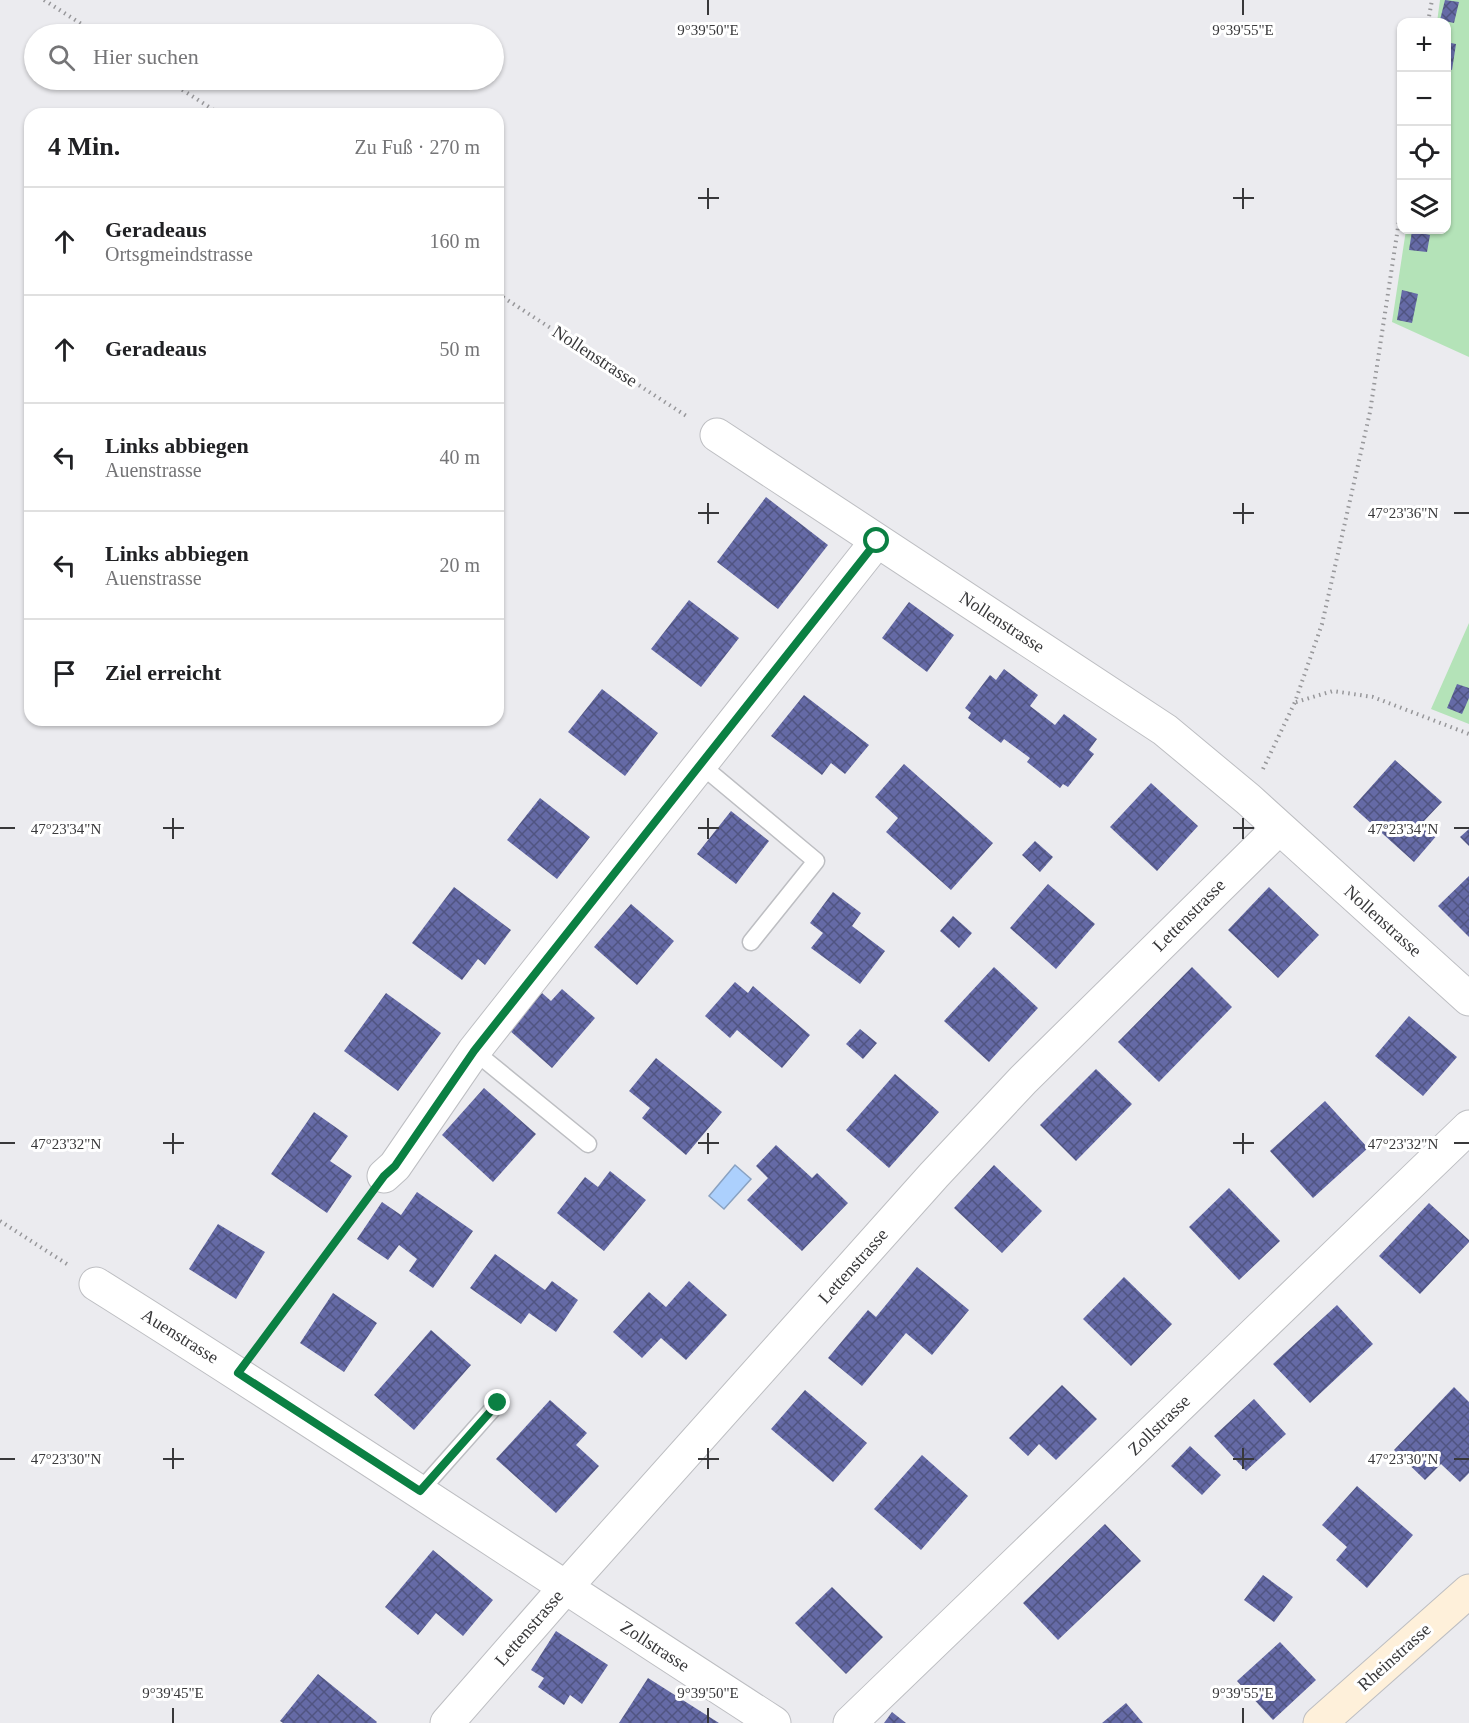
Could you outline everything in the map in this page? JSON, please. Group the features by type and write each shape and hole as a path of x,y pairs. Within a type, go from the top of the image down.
{"main road":[{"name":"Rheinstrasse","path":"1320,1723 1469,1591"}],"street":[{"name":"Nollenstrasse","path":"717,435 1166,730 1248,799 1469,999"},
{"path":"384,1176 395,1166 474,1051 877,541"},
{"name":"Lettenstrasse","path":"447,1723 934,1175 1023,1080 1280,828"},
{"name":"Zollstrasse","path":"850,1723 1469,1127"},
{"name":"Auenstrasse","path":"96,1284 238,1373 565,1588"},
{"name":"Zollstrasse","path":"565,1588 774,1723"}],"lane":[{"path":"701,765 816,861 751,942"},
{"path":"474,1051 588,1144"},
{"path":"420,1491 498,1403"}],"path":[{"path":"44,0 81,24"},
{"path":"1429,18 1432,0"},
{"path":"183,90 211,108"},
{"path":"1248,799 1295,702 1322,624 1370,412 1397,228"},
{"name":"Nollenstrasse","path":"504,298 717,435"},
{"path":"1295,702 1333,692 1374,697 1469,734"},
{"path":"238,1373 384,1176"},
{"path":"0,1221 96,1284"}],"green space":[{"path":"1440,0 1469,0 1469,357 1392,322 1405,234 1451,234 1451,18 1438,18"},
{"path":"1469,623 1469,724 1431,709"}],"water":[{"path":"735,1165 751,1179 724,1209 709,1196"}],"building":[{"path":"1445,0 1459,2 1454,23 1451,22 1451,18 1440,18"},
{"path":"1451,43 1456,44 1451,70"},
{"path":"1412,234 1430,235 1427,252 1409,250"},
{"path":"1402,290 1418,294 1412,323 1397,320"},
{"path":"766,497 828,545 778,609 717,562"},
{"path":"689,600 739,638 701,687 651,649"},
{"path":"909,602 954,635 927,672 882,638"},
{"path":"1004,669 1038,695 1030,706 1055,725 1064,714 1097,739 1089,750 1094,754 1068,787 1063,784 1060,788 1027,762 1030,758 1004,739 1001,743 968,718 971,713 965,708 990,675 996,680"},
{"path":"1457,684 1469,688 1469,698 1462,714 1447,708"},
{"path":"602,689 658,733 625,776 568,732"},
{"path":"804,695 869,745 845,774 831,763 822,775 771,736"},
{"path":"1395,760 1442,802 1424,821 1438,834 1414,862 1353,807"},
{"path":"904,764 993,843 951,890 886,832 898,818 875,797"},
{"path":"1151,783 1198,826 1157,871 1110,827"},
{"path":"540,798 590,837 557,879 507,840"},
{"path":"731,811 769,841 736,884 697,854"},
{"path":"1469,829 1469,846 1460,837"},
{"path":"1035,841 1053,857 1040,872 1022,855"},
{"path":"1469,876 1469,937 1438,906"},
{"path":"1048,884 1095,924 1056,969 1010,928"},
{"path":"454,887 511,930 485,965 478,959 462,980 412,943"},
{"path":"1269,887 1319,935 1278,978 1228,930"},
{"path":"833,892 861,913 852,926 885,951 860,984 811,948 823,933 810,923"},
{"path":"631,904 674,941 637,985 594,947"},
{"path":"953,916 972,933 959,948 940,931"},
{"path":"994,967 1038,1008 989,1062 944,1021"},
{"path":"1192,967 1232,1007 1159,1082 1118,1042"},
{"path":"735,982 748,993 753,986 810,1035 782,1068 737,1030 730,1038 705,1016"},
{"path":"562,989 595,1018 552,1068 509,1030 542,993 551,1001"},
{"path":"386,993 441,1033 398,1091 344,1051"},
{"path":"1409,1016 1457,1057 1423,1096 1375,1056"},
{"path":"860,1029 877,1043 863,1059 846,1044"},
{"path":"656,1058 722,1112 686,1155 642,1118 650,1108 629,1091"},
{"path":"1096,1069 1132,1104 1076,1161 1040,1125"},
{"path":"895,1074 939,1112 889,1168 846,1130"},
{"path":"484,1088 536,1134 493,1182 442,1135"},
{"path":"1325,1101 1368,1148 1313,1198 1270,1151"},
{"path":"314,1112 348,1136 330,1161 352,1176 327,1213 271,1174"},
{"path":"776,1145 812,1178 817,1173 848,1203 802,1251 747,1200 768,1178 756,1166"},
{"path":"994,1165 1042,1211 1002,1253 954,1208"},
{"path":"610,1171 646,1200 604,1251 557,1213 585,1177 598,1187"},
{"path":"1229,1188 1280,1241 1239,1280 1189,1227"},
{"path":"417,1192 473,1231 433,1288 409,1271 417,1259 399,1245 388,1260 357,1239 382,1202 401,1215"},
{"path":"1429,1203 1469,1242 1420,1294 1379,1256"},
{"path":"218,1224 265,1252 236,1299 189,1269"},
{"path":"495,1254 545,1290 552,1281 578,1300 556,1332 529,1313 521,1324 470,1288"},
{"path":"917,1267 969,1310 932,1355 906,1333 862,1386 828,1358 868,1310 876,1317"},
{"path":"1124,1277 1172,1324 1131,1366 1083,1319"},
{"path":"689,1281 727,1315 686,1360 661,1338 642,1358 613,1332 649,1292 666,1307"},
{"path":"333,1293 377,1323 344,1372 300,1343"},
{"path":"1337,1305 1373,1344 1310,1403 1273,1364"},
{"path":"431,1330 471,1365 414,1430 374,1395"},
{"path":"1062,1385 1097,1419 1056,1460 1039,1444 1028,1456 1009,1438"},
{"path":"1454,1387 1469,1402 1469,1473 1460,1482 1441,1464 1425,1480 1394,1450"},
{"path":"805,1390 867,1443 833,1482 771,1429"},
{"path":"1254,1399 1286,1434 1246,1471 1214,1436"},
{"path":"550,1400 587,1433 576,1445 599,1466 556,1513 496,1459"},
{"path":"1190,1446 1221,1475 1202,1495 1171,1466"},
{"path":"922,1455 968,1496 921,1550 874,1509"},
{"path":"1357,1486 1413,1535 1367,1588 1336,1560 1347,1547 1322,1525"},
{"path":"1105,1524 1141,1561 1058,1640 1023,1603"},
{"path":"433,1550 493,1600 463,1636 436,1613 418,1635 385,1607"},
{"path":"1263,1575 1293,1597 1274,1622 1244,1600"},
{"path":"832,1587 883,1637 846,1674 795,1623"},
{"path":"556,1631 608,1665 582,1704 570,1695 564,1705 538,1687 544,1678 531,1670"},
{"path":"1280,1642 1316,1680 1273,1720 1237,1681"},
{"path":"318,1674 377,1722 283,1723 280,1721"},
{"path":"648,1678 719,1723 619,1723"},
{"path":"1126,1703 1143,1723 1102,1723"},
{"path":"892,1712 906,1723 884,1723"}],"route":[{"path":"498,1403 420,1491 238,1373 384,1176 395,1166 474,1051 877,541"}]}
